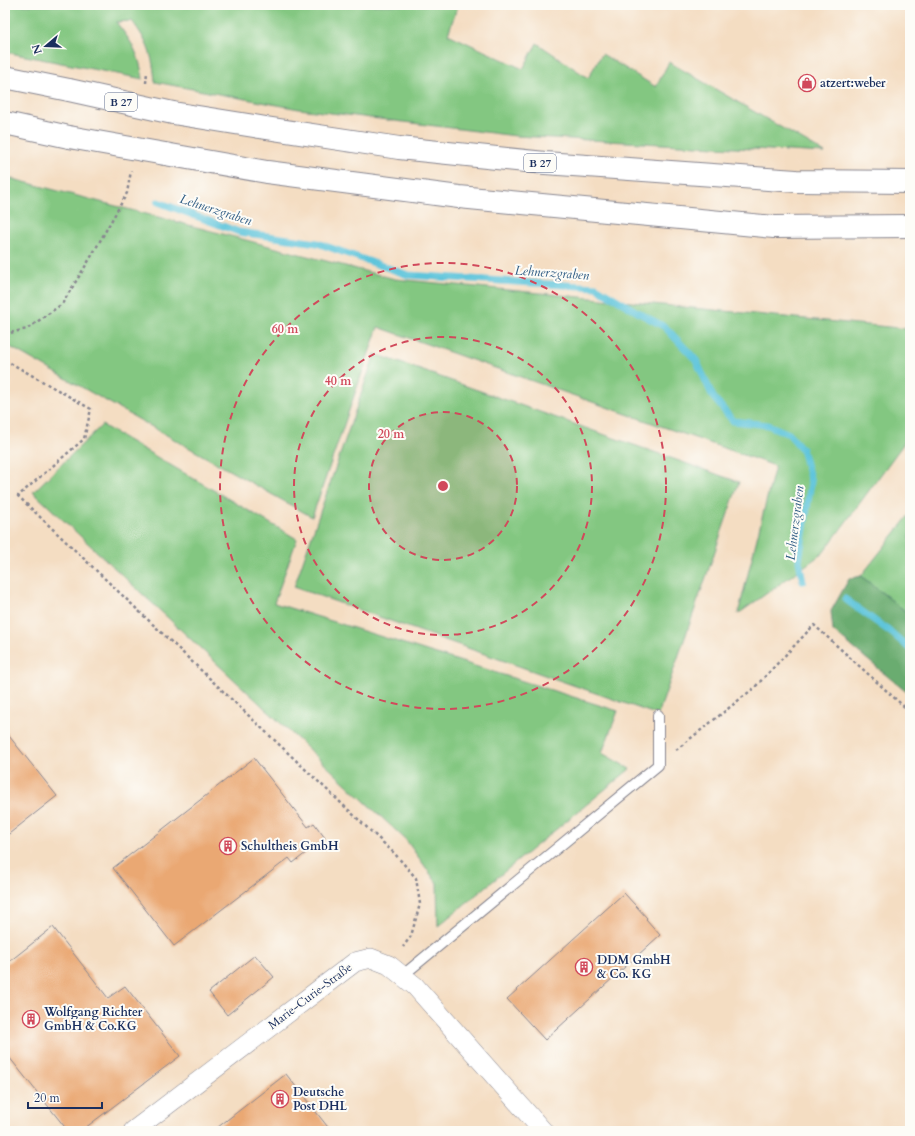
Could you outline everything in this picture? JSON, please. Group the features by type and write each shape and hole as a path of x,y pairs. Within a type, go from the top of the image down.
{"highway":[{"name":"B 27","path":"5,77 173,113 399,148 545,163 796,181 910,182"},
{"path":"5,123 69,137 275,173 466,198 774,227 908,227"}],"street":[{"name":"Marie-Curie-Straße","path":"133,1131 355,962 370,958 395,970 415,986 543,1131"}],"lane":[{"path":"395,970 658,765 658,715"}],"path":[{"path":"5,334 27,330 62,304 91,257 127,193"},
{"path":"5,360 91,409 84,439 18,496 262,729 396,854 416,878 420,904 411,936 395,970"},
{"path":"658,765 754,688 814,625 910,712"}],"green space":[{"path":"5,5 458,5 448,34 523,69 537,43 588,78 602,54 656,87 669,62 825,153 516,136 299,109 155,82 153,64 149,50 132,21 116,22 134,48 143,79 5,52"},
{"path":"5,177 395,279 909,329 910,435 823,553 738,614 775,466 378,327 312,517 5,344"},
{"path":"375,354 739,482 658,715 294,587"},
{"path":"102,425 297,539 274,603 618,711 602,753 630,769 438,926 437,883 406,840 33,492"},
{"path":"910,514 910,615 861,576"},
{"path":"861,576 910,615 910,695 833,631 831,611 849,579"}],"building":[{"path":"5,731 57,796 5,837"},
{"name":"Schultheis GmbH","path":"254,758 308,827 314,823 325,838 293,863 289,858 174,946 113,868"},
{"name":"DDM GmbH & Co. KG","path":"624,893 660,935 545,1040 507,999"},
{"path":"53,927 108,998 125,986 180,1056 81,1131 68,1131 5,1052 5,965"},
{"path":"255,955 274,977 227,1015 209,992"},
{"name":"Deutsche Post DHL","path":"286,1074 331,1131 213,1131"}],"waterway":[{"name":"Lehnerzgraben","path":"158,202 239,232 317,243 408,275 596,287 665,327 696,360 713,397 733,421 768,425 789,434 802,449 811,482 799,561 803,581"},
{"name":"Lehnerzgraben","path":"845,599 893,634 910,649"}],"place":[{"name":"atzert:weber","path":"807,83"},
{"name":"Schultheis GmbH","path":"228,846"},
{"name":"DDM GmbH & Co. KG","path":"584,967"},
{"name":"Wolfgang Richter GmbH & Co.KG","path":"31,1019"},
{"name":"Deutsche Post DHL","path":"280,1099"}]}
